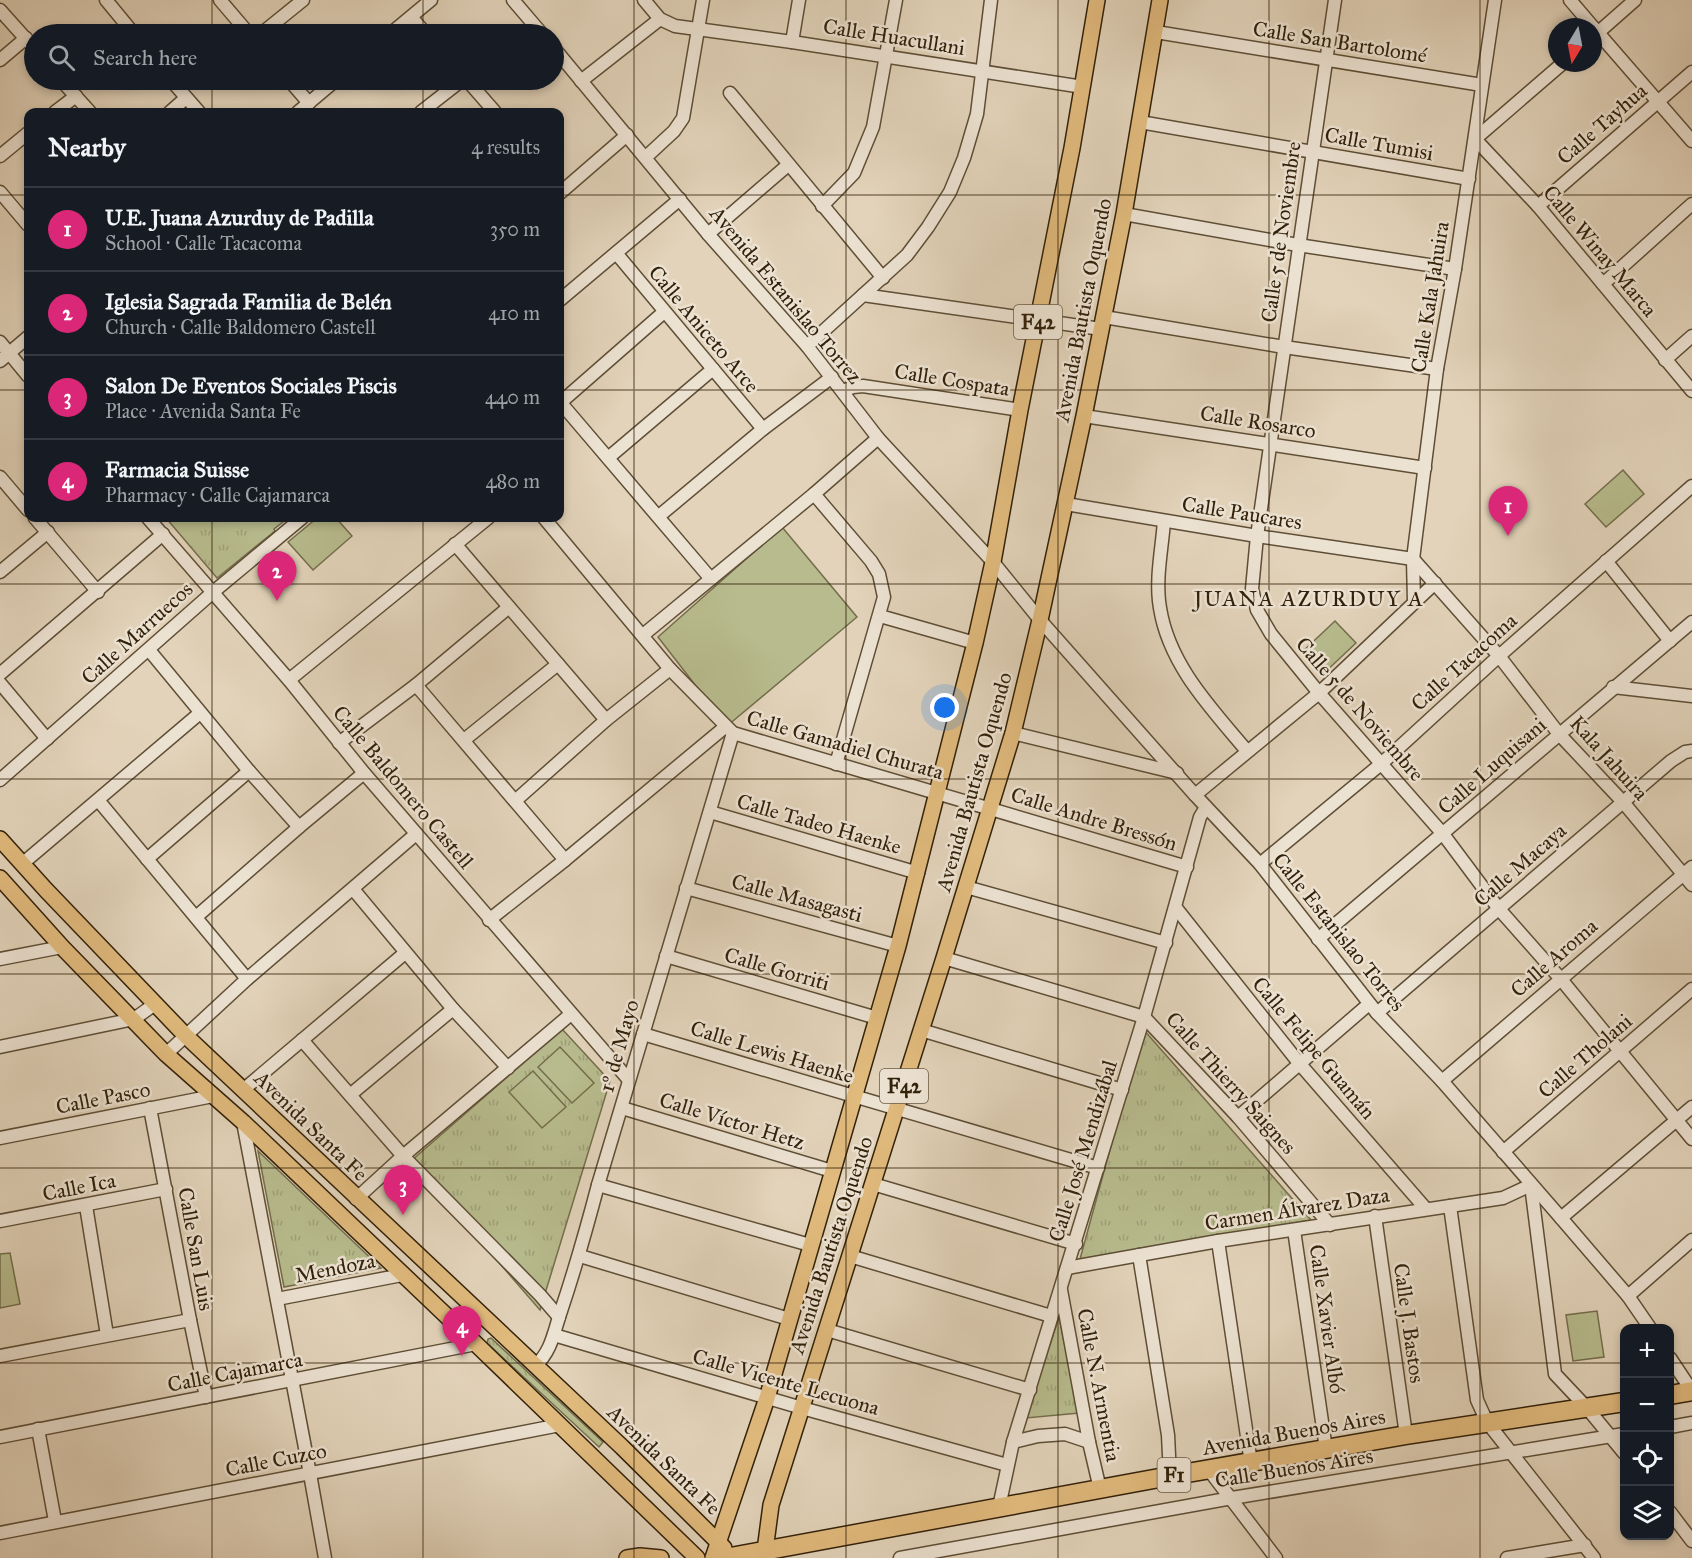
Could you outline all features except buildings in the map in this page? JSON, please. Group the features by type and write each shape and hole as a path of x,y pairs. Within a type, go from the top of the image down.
{"highway":[{"path":"1674,1394 1692,1391"},
{"name":"Avenida Buenos Aires","path":"725,1552 765,1554 999,1507 1170,1476 1406,1435 1620,1403"}],"main road":[{"name":"Avenida Bautista Oquendo","path":"713,1558 725,1552 810,1245 918,873 975,643 993,562 1083,87 1097,0"},
{"name":"Avenida Bautista Oquendo","path":"765,1554 771,1505 1013,734 1084,416 1124,214 1160,0"},
{"name":"Avenida Santa Fe","path":"0,839 186,1036 535,1366 725,1552"},
{"path":"0,878 62,947 166,1054 243,1122 697,1558"},
{"path":"627,1558 640,1556 661,1558"}],"street":[{"path":"106,0 126,24"},
{"path":"220,0 240,24"},
{"path":"273,24 303,0"},
{"path":"402,24 431,0"},
{"path":"513,0 533,24"},
{"path":"581,81 660,19 644,0"},
{"path":"646,157 674,131 683,118 702,0"},
{"path":"792,42 799,0"},
{"path":"822,206 854,172 873,127 896,0"},
{"path":"807,346 907,255 950,192 964,158 977,114 991,0"},
{"name":"Calle 5 de Noviembre","path":"1335,0 1257,536 1252,589 1257,609 1271,634 1319,693 1443,834 1499,909 1560,978 1692,1139"},
{"name":"Calle Kala Jahuira","path":"1414,602 1413,559 1437,369 1455,269 1495,0"},
{"path":"1570,0 1584,18"},
{"path":"1602,25 1635,0"},
{"path":"0,10 24,36"},
{"path":"411,17 417,24"},
{"name":"Calle Huacullani","path":"660,19 675,26 1083,87"},
{"name":"Calle San Bartolomé","path":"1156,32 1482,85"},
{"path":"1602,40 1692,141"},
{"path":"0,60 24,46"},
{"name":"Avenida Estanislao Torrez","path":"564,60 708,234 807,346 878,438 993,562"},
{"path":"1475,139 1553,72"},
{"name":"Calle Tayhua","path":"1538,206 1692,72"},
{"path":"70,90 86,108"},
{"path":"179,90 195,108"},
{"path":"298,90 309,103"},
{"path":"303,108 324,90"},
{"path":"426,108 449,90"},
{"path":"476,90 492,108"},
{"path":"730,93 883,278"},
{"path":"60,108 75,96"},
{"path":"175,108 186,98"},
{"name":"Calle Tumisi","path":"1140,122 1469,179"},
{"path":"564,188 627,135"},
{"path":"0,156 24,136"},
{"name":"Calle Winay Marca","path":"1475,139 1538,206 1692,391"},
{"path":"708,234 788,165"},
{"path":"0,192 24,220"},
{"path":"564,297 680,199"},
{"path":"1603,284 1692,204"},
{"path":"1124,214 1298,245 1455,269"},
{"name":"Calle Aniceto Arce","path":"616,253 763,429"},
{"path":"863,295 1038,321 1102,323 1437,369"},
{"path":"564,400 664,312"},
{"path":"1665,360 1692,336"},
{"path":"4,357 24,340"},
{"path":"0,342 4,357 24,373"},
{"path":"608,458 713,369"},
{"path":"659,516 763,429 832,377"},
{"name":"Calle Cospata","path":"843,391 863,386 1020,410"},
{"path":"564,408 711,579"},
{"name":"Calle Rosarco","path":"1084,416 1425,468"},
{"path":"643,635 814,494 878,438"},
{"path":"0,477 24,505"},
{"name":"Calle Tacacoma","path":"1260,864 1381,764 1498,656 1692,486"},
{"path":"814,494 871,561 879,574 884,597 836,764"},
{"name":"Calle Paucares","path":"1066,504 1413,559"},
{"path":"1164,521 1159,578 1160,607 1167,636 1181,667 1202,698 1247,751"},
{"path":"39,522 98,592"},
{"name":"Calle Baldomero Castell","path":"152,522 289,680 339,743 489,920 629,1080"},
{"name":"Calle Marruecos","path":"0,780 212,593 297,522"},
{"path":"289,680 483,522"},
{"path":"489,920 729,730 670,669 547,522"},
{"path":"0,572 48,532"},
{"path":"0,674 163,534"},
{"path":"455,544 606,720"},
{"name":"Kala Jahuira","path":"1413,559 1498,656 1559,734 1688,871 1692,885"},
{"path":"1606,561 1670,641"},
{"name":"Calle Estanislao Torres","path":"993,562 1040,620 1195,795 1260,864 1373,1008 1442,1081 1562,1218 1628,1296 1647,1324"},
{"path":"1195,795 1319,693 1435,583"},
{"path":"339,743 416,685 509,607"},
{"path":"880,616 975,643"},
{"name":"Calle Luquisani","path":"1318,939 1692,622"},
{"path":"149,650 249,771 299,827"},
{"path":"464,740 558,664"},
{"path":"515,801 606,720 670,669"},
{"path":"0,683 47,739"},
{"path":"416,685 565,860"},
{"path":"1613,687 1692,696"},
{"path":"22,864 200,713"},
{"name":"Calle Gamadiel Churata","path":"729,730 836,764 990,808"},
{"name":"1º de Mayo","path":"535,1366 542,1359 554,1335 580,1256 598,1185 710,812 729,730"},
{"path":"1013,734 1177,773"},
{"name":"Calle Macaya","path":"1238,1117 1299,1064 1499,909 1671,761 1684,752 1692,752"},
{"path":"147,859 249,771"},
{"path":"196,917 364,773"},
{"path":"98,800 247,979"},
{"name":"Calle José Mendizábal","path":"999,1507 1013,1442 1051,1316 1076,1244 1144,1017 1200,817 1206,807"},
{"name":"Calle Andre Bressón","path":"990,808 1187,867"},
{"name":"Calle Tadeo Haenke","path":"710,812 918,873"},
{"path":"166,1054 247,979 416,834"},
{"name":"Calle Aroma","path":"1442,1081 1688,871"},
{"path":"966,887 1166,943"},
{"name":"Calle Masagasti","path":"686,888 898,945"},
{"path":"353,889 453,1009 508,1068"},
{"name":"Calle Felipe Guamán","path":"1176,908 1299,1064 1426,1209"},
{"path":"0,959 62,947"},
{"path":"243,1090 405,952"},
{"name":"Calle Gorriti","path":"666,956 877,1018"},
{"name":"Calle Thierry Saignes","path":"944,958 1144,1017 1238,1117 1330,1225"},
{"name":"Calle Tholani","path":"1503,1152 1692,989"},
{"path":"0,1047 134,1019 154,1004"},
{"path":"350,1095 453,1009"},
{"path":"356,1199 403,1156 571,1014"},
{"path":"921,1030 1122,1090"},
{"name":"Calle Lewis Haenke","path":"643,1034 1098,1168"},
{"path":"302,1040 403,1156 559,1317"},
{"name":"Calle Pasco","path":"0,1138 213,1096"},
{"path":"1562,1218 1692,1107"},
{"name":"Calle San Luis","path":"150,1108 206,1396"},
{"name":"Calle Víctor Hetz","path":"622,1108 832,1171"},
{"path":"243,1122 325,1558"},
{"path":"873,1184 1076,1244"},
{"path":"598,1185 810,1245"},
{"path":"1531,1185 1555,1374 1620,1448"},
{"name":"Carmen Álvarez Daza","path":"1067,1268 1218,1241 1503,1198 1531,1185"},
{"name":"Calle Ica","path":"0,1221 166,1189"},
{"path":"86,1206 107,1335"},
{"path":"1450,1206 1477,1400 1487,1422 1594,1558"},
{"name":"Calle J. Bastos","path":"1375,1216 1406,1435"},
{"name":"Calle Xavier Albó","path":"1294,1230 1326,1449"},
{"path":"1628,1296 1692,1240"},
{"path":"1218,1241 1251,1463"},
{"path":"580,1256 789,1319"},
{"path":"850,1256 1051,1316"},
{"path":"1139,1256 1168,1435 1170,1476"},
{"name":"Mendoza","path":"277,1299 402,1275"},
{"name":"Calle N. Armentia","path":"1061,1288 1089,1442 1100,1489"},
{"path":"0,1356 190,1320"},
{"path":"827,1330 1030,1390"},
{"name":"Calle Vicente Lecuona","path":"554,1335 767,1398 1007,1465"},
{"name":"Calle Cajamarca","path":"0,1437 476,1344"},
{"path":"1674,1364 1692,1391"},
{"path":"1674,1426 1692,1423"},
{"name":"Calle Cuzco","path":"0,1533 560,1425"},
{"path":"38,1429 55,1521"},
{"path":"1013,1442 1038,1436 1065,1434 1089,1442"},
{"name":"Calle Buenos Aires","path":"900,1558 1232,1498 1620,1435"},
{"path":"1209,1470 1276,1558"},
{"path":"1674,1517 1692,1541"},
{"path":"1507,1558 1585,1545"}],"green space":[{"path":"1623,470 1644,494 1606,527 1585,504"},
{"path":"169,522 283,522 274,529 275,531 217,578"},
{"path":"312,522 340,522 352,536 313,570 288,542"},
{"path":"782,527 857,617 727,726 658,637"},
{"path":"1335,621 1356,643 1322,675 1301,653"},
{"path":"562,1029 610,1081 540,1310 411,1161"},
{"path":"1143,1029 1311,1220 1080,1259"},
{"path":"560,1047 594,1083 572,1103 538,1067"},
{"path":"533,1071 566,1107 542,1128 509,1092"},
{"path":"258,1151 381,1268 284,1287"},
{"path":"10,1253 20,1304 0,1308 0,1254"},
{"path":"1597,1311 1604,1357 1573,1361 1566,1315"},
{"path":"1059,1317 1079,1413 1026,1418"},
{"path":"491,1338 603,1442 599,1447 487,1343"}],"place":[{"name":"U.E. Juana Azurduy de Padilla","path":"1508,536"},
{"name":"Iglesia Sagrada Familia de Belén","path":"277,601"},
{"name":"Salon De Eventos Sociales Piscis","path":"403,1215"},
{"name":"Farmacia Suisse","path":"462,1356"}],"district":[{"name":"JUANA AZURDUY A","path":"1309,598"}]}
